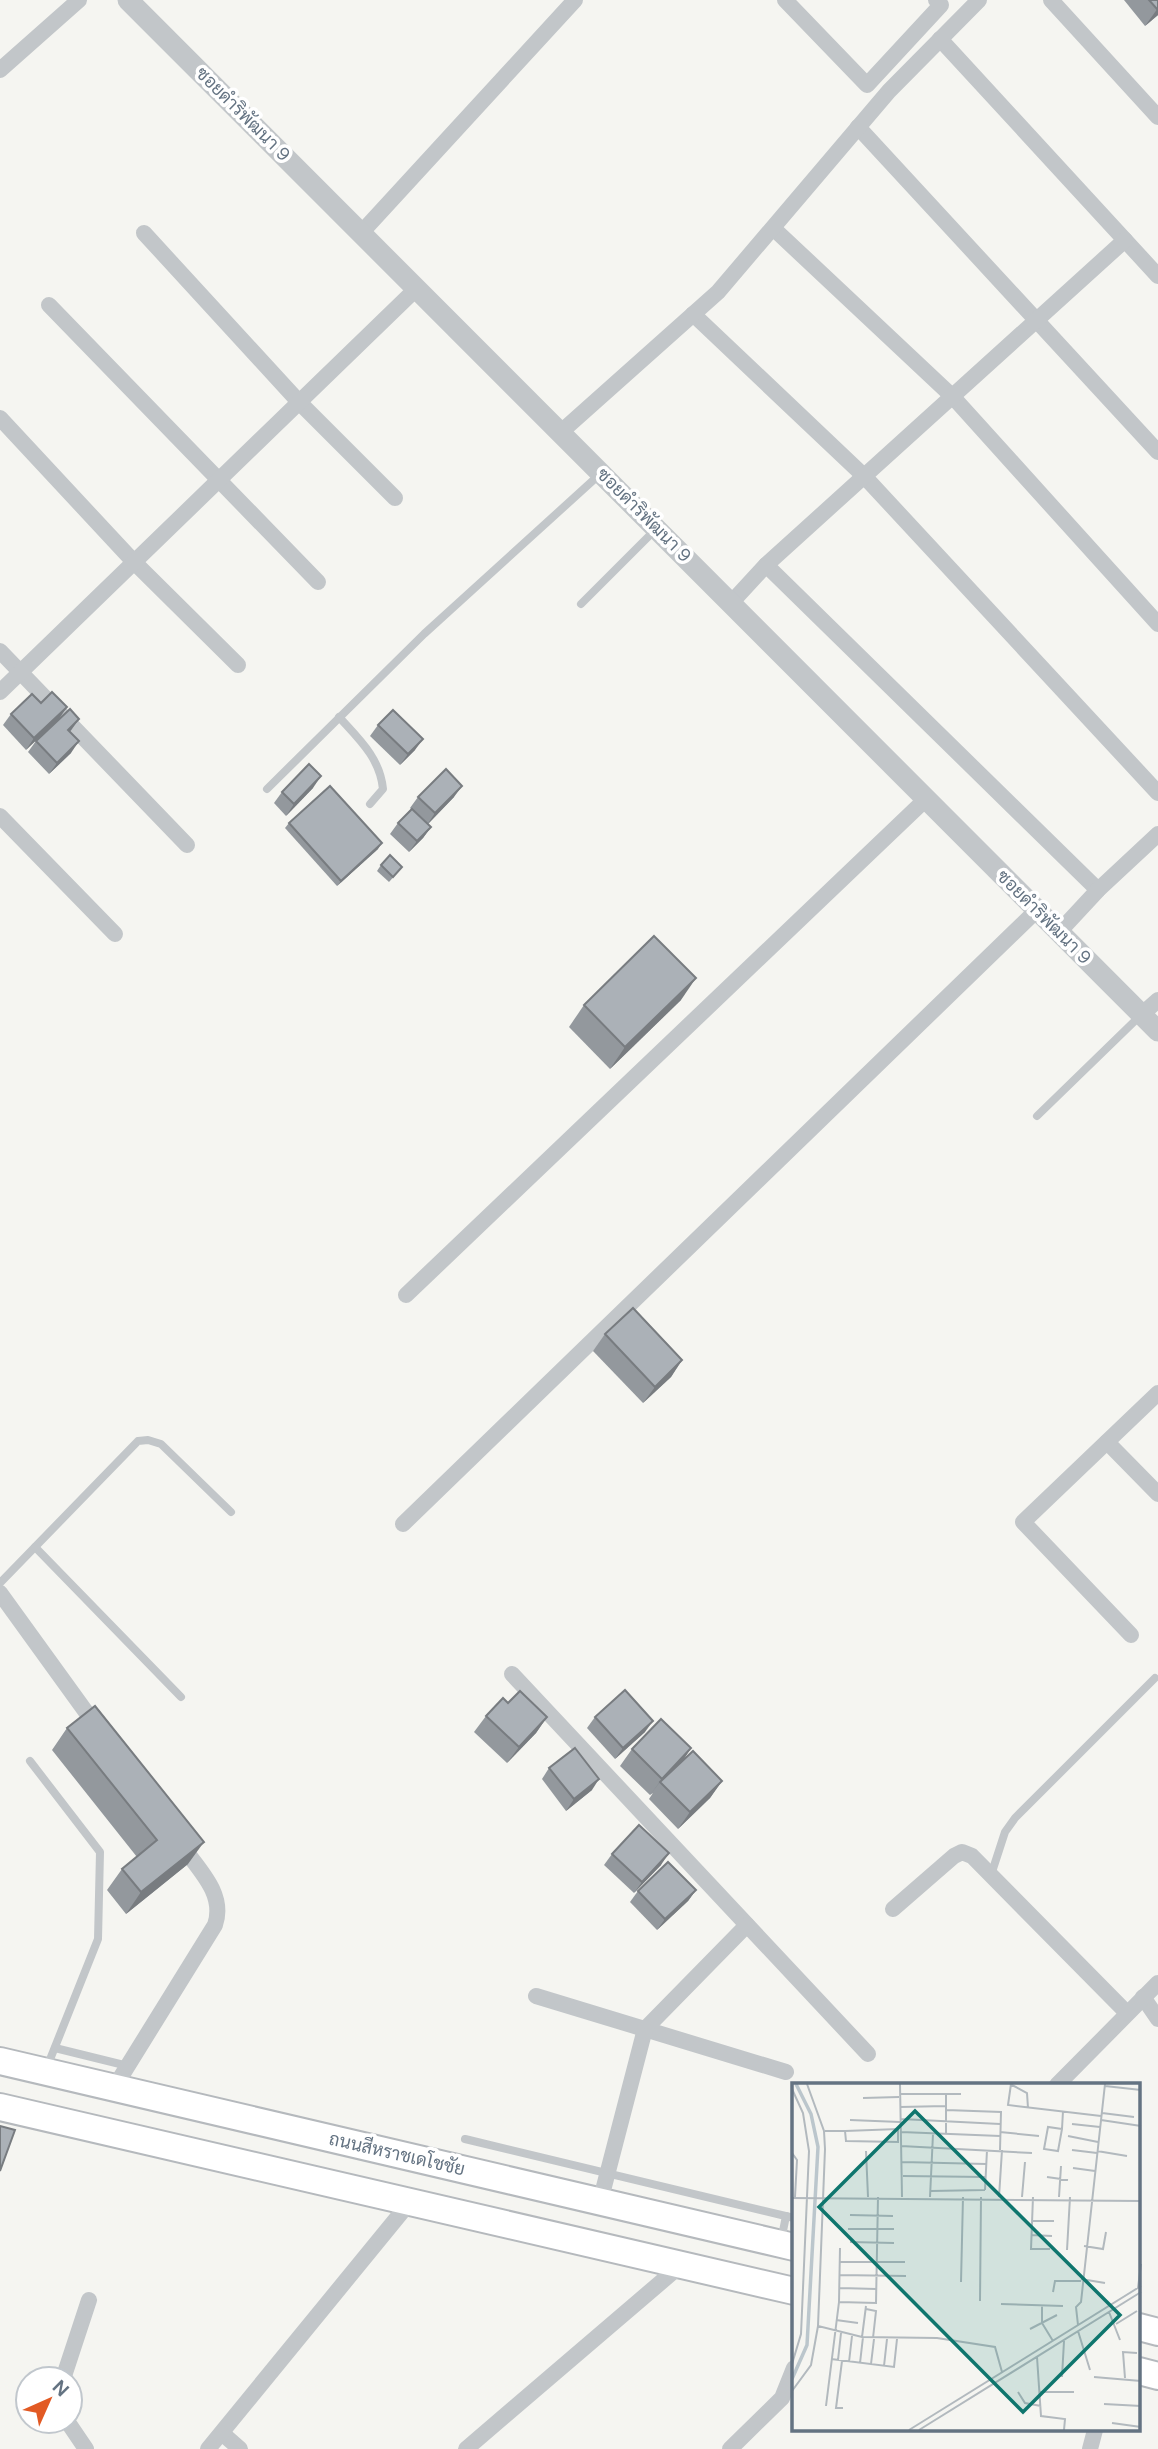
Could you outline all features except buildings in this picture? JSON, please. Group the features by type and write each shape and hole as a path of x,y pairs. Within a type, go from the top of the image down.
{"main road":[{"name":"ถนนสีหราชเดโชชัย","path":"0,2061 50,2060 600,2202 713,2215 787,2245"},
{"path":"0,2107 792,2291"},
{"path":"1140,2327 1158,2332"},
{"path":"1140,2371 1158,2375"}],"street":[{"path":"0,69 79,0"},
{"name":"ซอยดำริพัฒนา 9","path":"128,0 1158,1031"},
{"path":"362,232 575,0"},
{"path":"786,0 867,85 941,5 936,0"},
{"path":"561,432 718,292 858,127 979,0"},
{"path":"1051,0 1158,117"},
{"path":"940,39 1158,276"},
{"path":"858,127 1158,453"},
{"path":"773,228 953,397 1158,624"},
{"path":"144,233 299,402 396,498"},
{"path":"731,603 766,565 1125,240"},
{"path":"0,692 417,288"},
{"path":"49,305 318,582"},
{"path":"693,314 864,476 1158,793"},
{"path":"0,418 134,562 238,665"},
{"path":"766,565 1098,890"},
{"path":"0,651 187,845"},
{"path":"406,1295 926,799"},
{"path":"0,816 115,934"},
{"path":"1059,932 1098,890 1158,834"},
{"path":"403,1524 1037,910"},
{"path":"1142,1015 1158,1000"},
{"path":"1131,1635 1023,1522 1158,1393"},
{"path":"1107,1442 1158,1494"},
{"path":"0,1593 111,1748"},
{"path":"512,1674 867,2054"},
{"path":"121,2077 215,1925 220,1910 217,1895 168,1827"},
{"path":"893,1909 962,1852 972,1856 1127,2013"},
{"path":"600,2202 645,2029 747,1925"},
{"path":"1059,2083 1158,1983"},
{"path":"536,1996 786,2072"},
{"path":"1143,1997 1158,2019"},
{"path":"208,2449 223,2434 410,2202"},
{"path":"466,2449 681,2265"},
{"path":"68,2365 89,2300"},
{"path":"730,2449 782,2398 792,2373"},
{"path":"1090,2449 1094,2432"},
{"path":"223,2434 240,2449"}],"lane":[{"path":"267,789 424,634 601,473"},
{"path":"581,604 657,528"},
{"path":"339,717 366,747 379,767 383,789 370,804"},
{"path":"1037,1116 1142,1015"},
{"path":"0,1583 138,1441 148,1440 161,1444 231,1512"},
{"path":"35,1548 181,1697"},
{"path":"991,1875 1005,1832 1015,1818 1155,1678"},
{"path":"30,1761 100,1852 98,1939 50,2060"},
{"path":"465,2139 606,2175 713,2215 790,2217 787,2245"}]}
